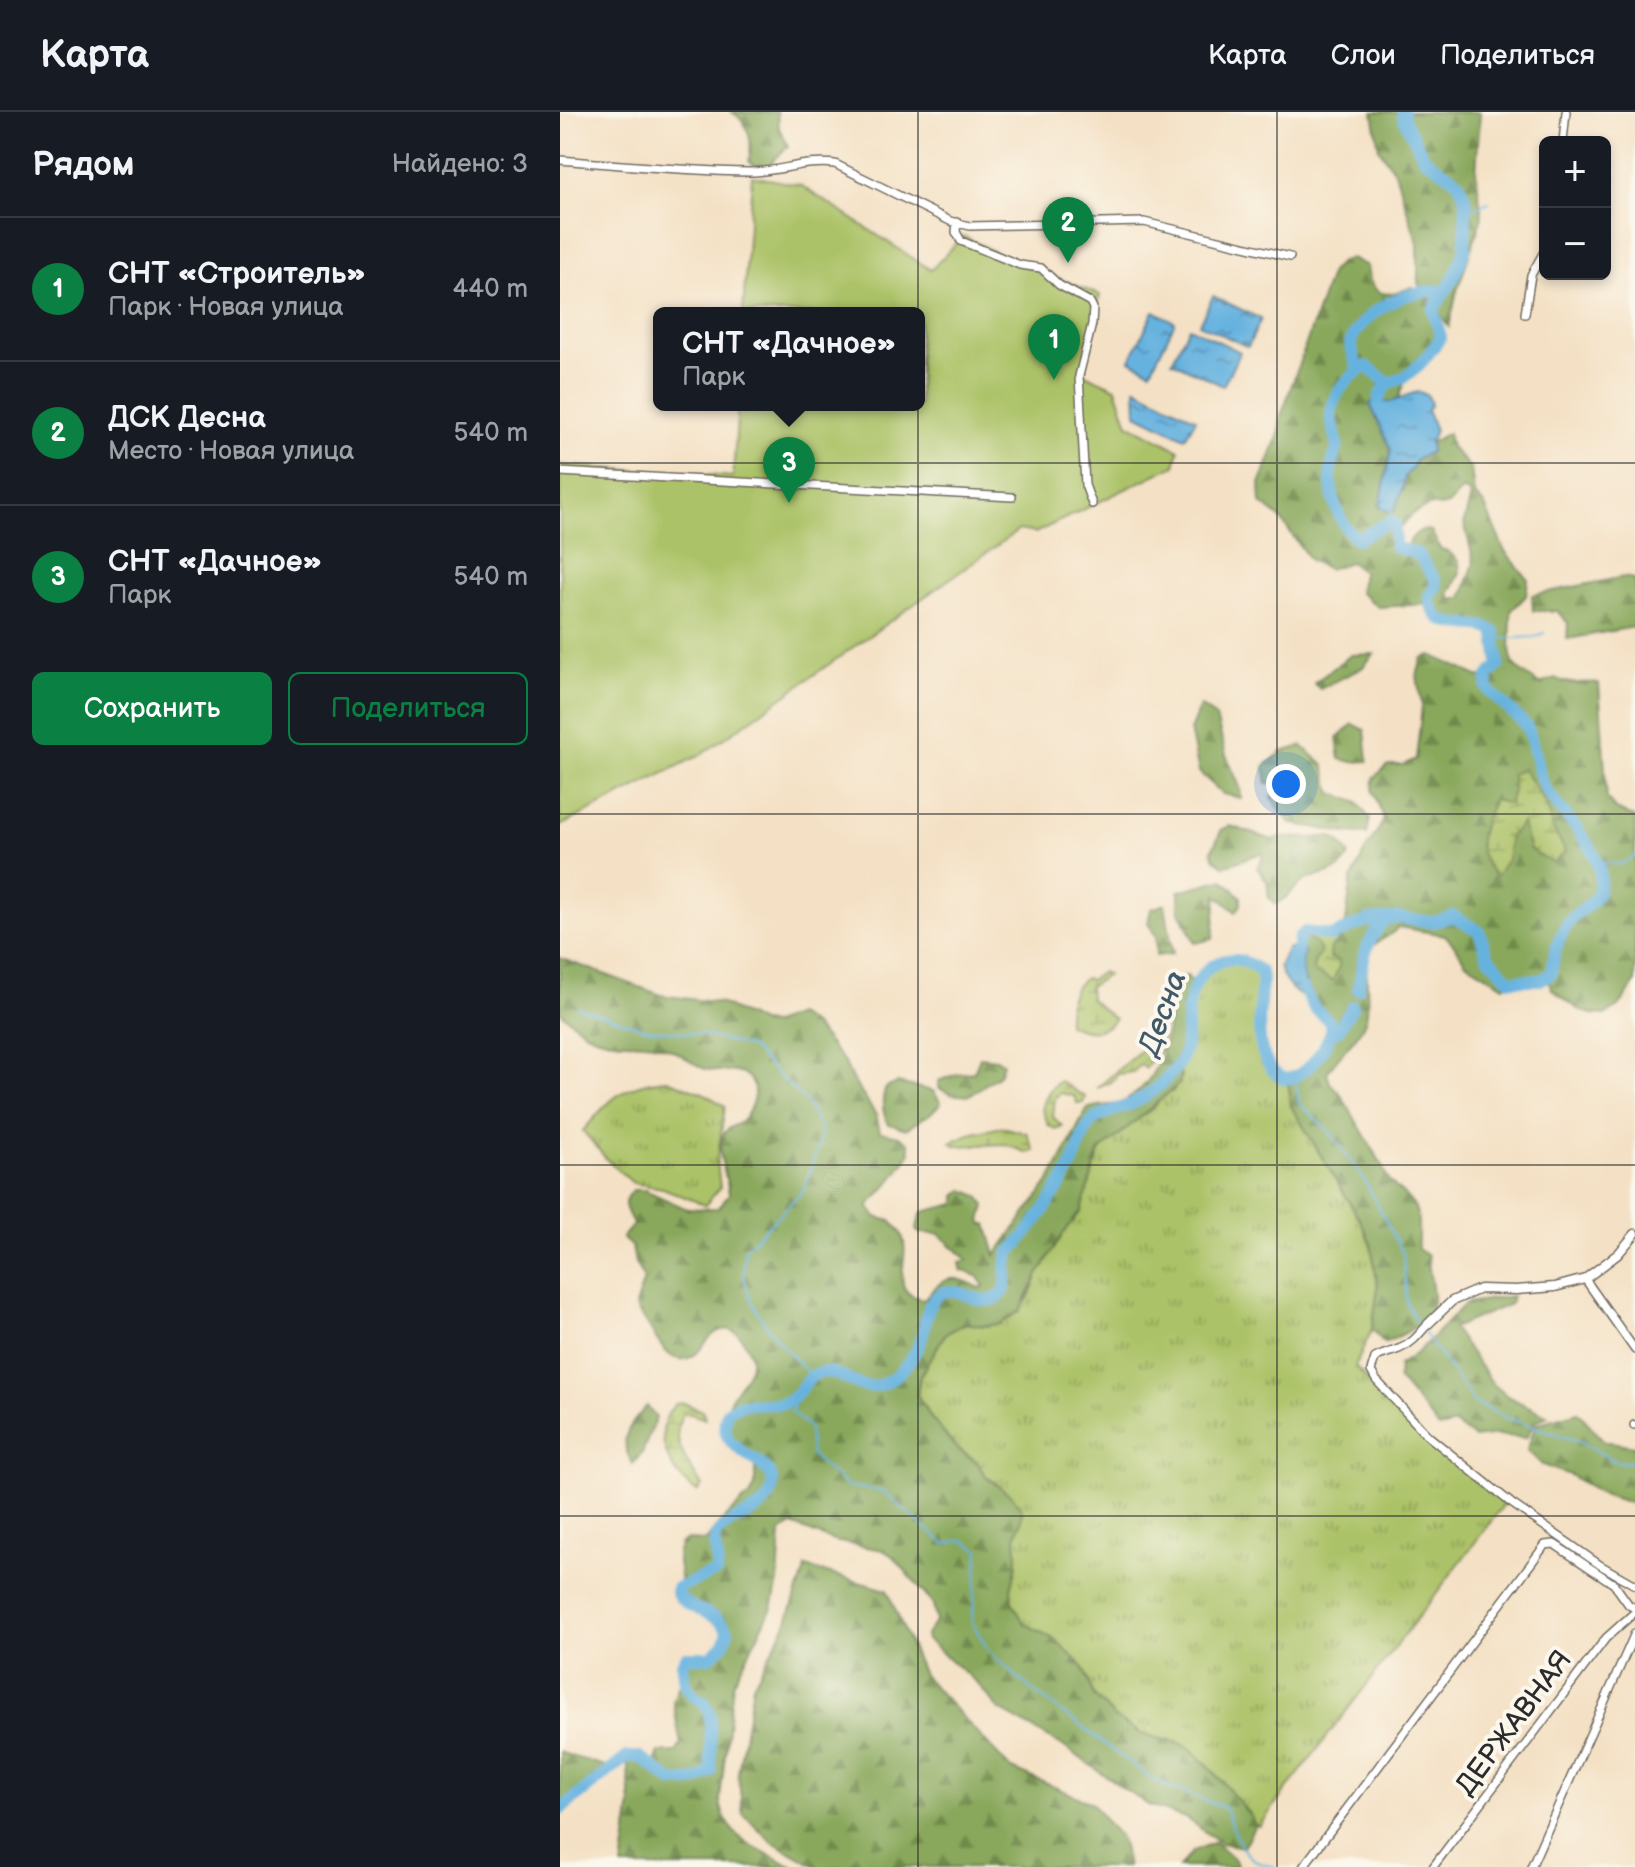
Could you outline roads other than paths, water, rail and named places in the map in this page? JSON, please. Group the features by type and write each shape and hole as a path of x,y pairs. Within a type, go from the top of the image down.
{"street":[{"path":"1564,136 1566,112"},
{"path":"560,160 755,172 816,161 835,164 957,222 980,226 1144,222 1290,257"},
{"path":"957,222 956,232 961,241 1020,265 1041,268 1059,285 1090,302 1093,308 1079,376 1085,485 1092,504"},
{"path":"1525,314 1531,275 1539,261"},
{"path":"560,472 1012,497"},
{"path":"1635,1234 1618,1254 1585,1279 1555,1287 1480,1289 1452,1301 1414,1340 1375,1358 1371,1371 1427,1435 1511,1503 1600,1565 1635,1585"},
{"path":"1585,1279 1635,1350"},
{"path":"1303,1867 1545,1545 1554,1544 1614,1584 1635,1610"},
{"name":"ДЕРЖАВНАЯ","path":"1433,1867 1606,1638 1635,1610"},
{"path":"1531,1867 1635,1633"}],"water":[{"path":"1213,296 1261,319 1248,347 1199,324"},
{"path":"1154,311 1175,322 1151,371 1130,360"},
{"path":"1189,327 1240,352 1223,386 1172,361"},
{"path":"1136,388 1196,419 1185,438 1137,414"},
{"path":"1420,392 1428,396 1431,404 1427,410 1435,430 1430,443 1431,451 1415,461 1405,476 1395,510 1388,512 1380,506 1391,450 1370,404 1377,399 1388,402"},
{"path":"1297,946 1304,952 1303,975 1313,995 1312,1001 1291,988 1279,966 1287,949"}],"waterway":[{"name":"Десна","path":"1296,961 1299,937 1305,932 1331,936 1369,920 1397,918 1434,922 1453,916 1479,931 1488,957 1510,980 1540,980 1551,974 1563,931 1596,896 1600,877 1591,849 1544,786 1526,726 1487,688 1488,676 1499,665 1495,632 1446,622 1438,617 1432,609 1429,595 1436,589 1436,581 1418,554 1395,547 1395,525 1391,521 1357,539 1340,518 1334,500 1331,472 1337,443 1331,416 1338,393 1347,380 1366,366 1388,383 1405,377 1425,359 1441,337 1433,310 1452,281 1465,251 1466,200 1458,181 1424,158 1403,112"},
{"path":"1466,207 1474,208 1489,202"},
{"name":"Десна","path":"1358,371 1350,343 1366,320 1402,297 1443,291"},
{"name":"Десна","path":"1383,414 1379,402 1388,383"},
{"path":"1497,639 1535,637 1544,633"},
{"path":"1596,862 1621,864 1635,856"},
{"path":"1358,989 1368,945 1385,920"},
{"name":"Десна","path":"560,1810 627,1757 640,1757 673,1782 698,1780 711,1772 710,1714 705,1703 693,1695 685,1684 682,1663 686,1657 710,1657 724,1644 728,1632 717,1619 688,1604 676,1592 677,1588 716,1572 716,1536 728,1524 762,1506 772,1489 772,1478 766,1469 728,1438 725,1426 728,1411 743,1404 786,1402 808,1379 826,1372 860,1385 879,1385 895,1376 914,1355 928,1310 936,1297 952,1291 991,1300 1003,1293 1010,1253 1059,1187 1092,1121 1148,1095 1178,1066 1185,1049 1194,988 1208,969 1217,963 1238,960 1261,972 1261,1046 1269,1065 1284,1079 1300,1073 1314,1061 1332,1029 1303,989"},
{"path":"1330,1034 1338,1030 1353,1006"},
{"path":"577,1007 646,1029 699,1034 750,1047 807,1103 822,1133 804,1190 745,1249 744,1272 747,1290 761,1317 812,1377"},
{"path":"1295,1077 1299,1103 1330,1132 1364,1179 1403,1254 1407,1305 1421,1328"},
{"path":"1424,1333 1475,1403 1507,1418 1578,1441 1617,1462 1635,1462"},
{"path":"799,1393 791,1412 809,1427 811,1455 847,1486 882,1491 945,1544 963,1540 979,1550 972,1622 990,1653 1031,1689 1156,1782 1225,1808 1247,1854 1262,1864 1274,1867"}],"place":[{"name":"ДСК Десна","path":"1068,263"},
{"name":"СНТ «Строитель»","path":"1054,380"},
{"name":"СНТ «Дачное»","path":"789,503"}]}
